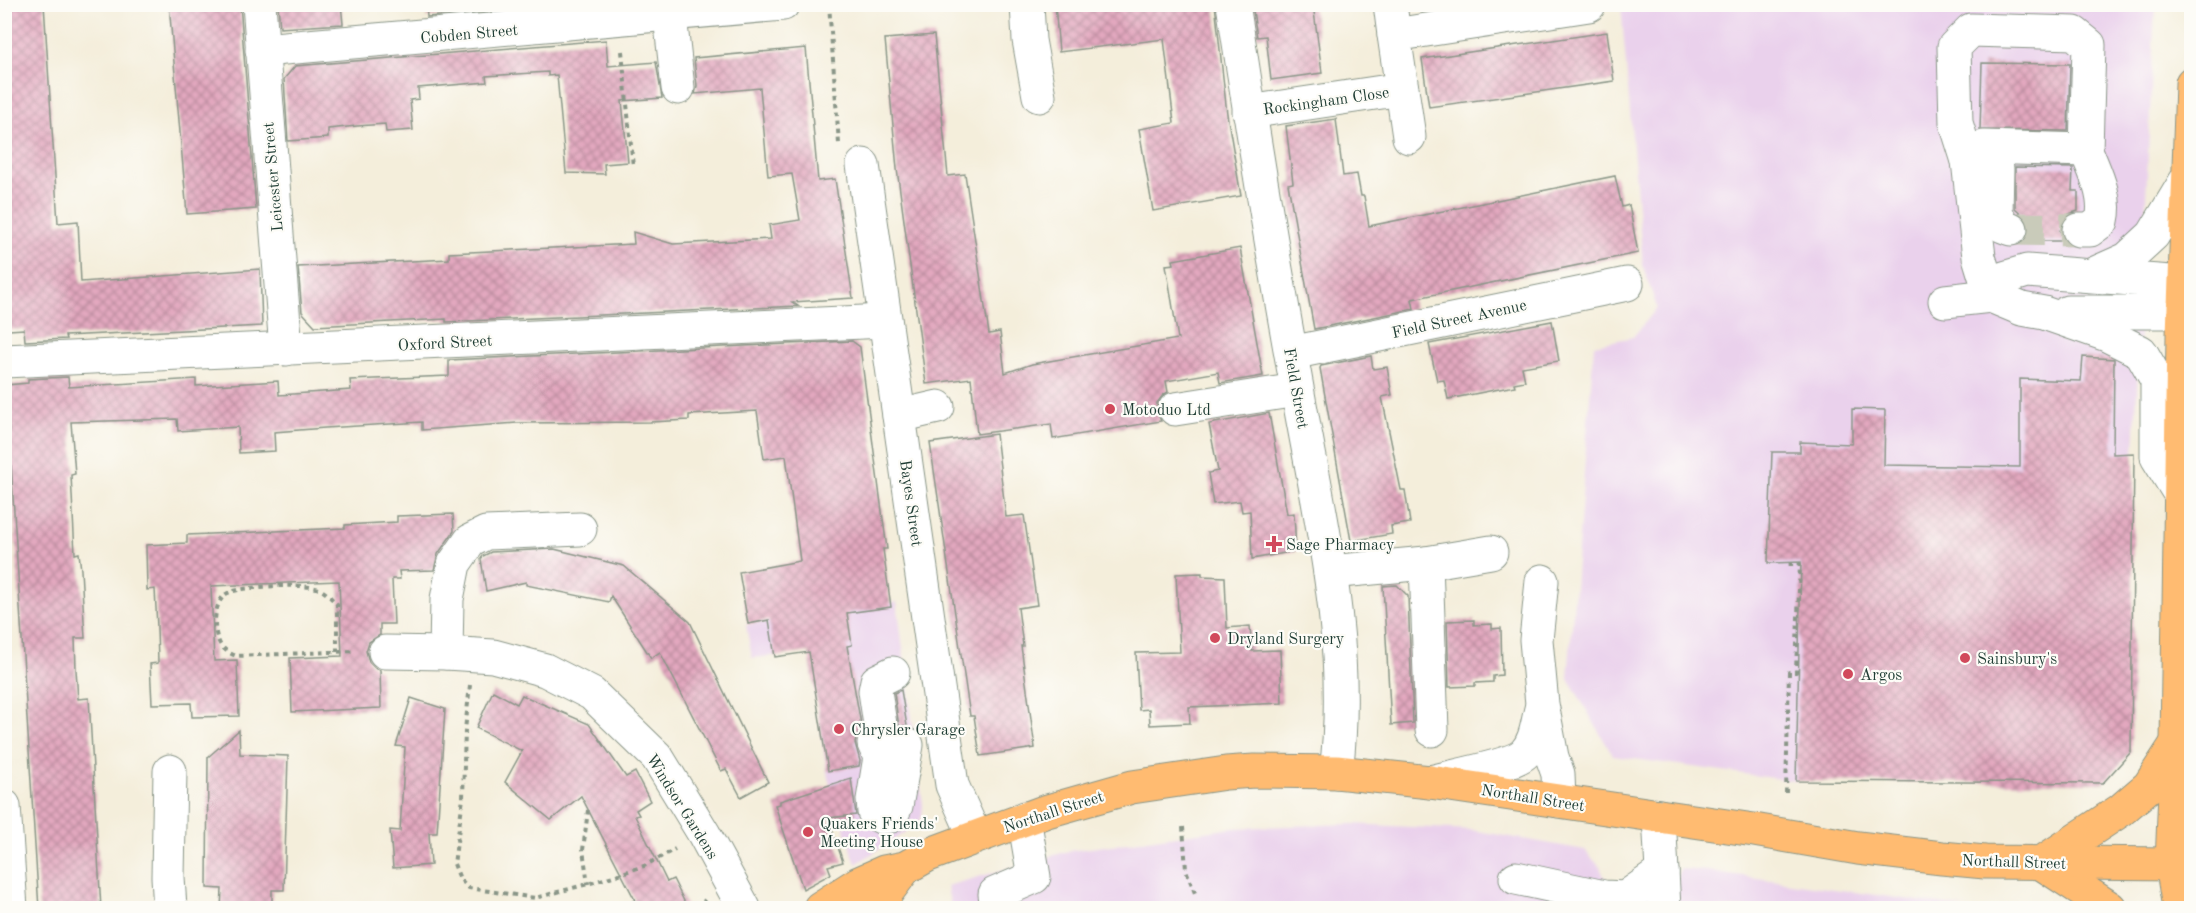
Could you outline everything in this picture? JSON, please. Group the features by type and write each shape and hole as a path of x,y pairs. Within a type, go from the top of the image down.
{"main road":[{"path":"2179,909 2184,748 2180,494 2192,83"},
{"path":"2110,909 2041,863 2121,810 2149,786 2184,748"},
{"name":"Northall Street","path":"820,909 859,883 884,872 905,868 928,855 1024,818 1091,797 1132,787 1226,773 1263,771 1336,772 1430,782 1868,850 1985,862 2182,863"},
{"name":"Northall Street","path":"879,904 905,868"}],"street":[{"name":"Leicester Street","path":"259,4 286,349"},
{"name":"Cobden Street","path":"262,50 646,14 783,4"},
{"path":"1027,4 1029,40 1039,96"},
{"name":"Field Street","path":"1233,4 1249,111 1335,600 1341,704 1336,772"},
{"name":"Rockingham Close","path":"1409,137 1392,20 1588,5"},
{"path":"646,14 678,88"},
{"path":"1991,296 1979,257 1968,161 1956,123 1954,47 1971,30 2074,33 2089,45 2086,150 2101,186 2105,210 2102,221 2090,230 2079,230"},
{"name":"Rockingham Close","path":"1249,111 1402,89"},
{"path":"1968,161 1984,147 2086,150"},
{"path":"1968,161 1997,169 1996,212 2003,226 2011,229"},
{"name":"Bayes Street","path":"863,165 952,786 975,837"},
{"path":"2089,276 2127,259 2152,235 2188,177"},
{"path":"1991,296 2004,278 2027,271 2089,276 2184,298"},
{"name":"Field Street Avenue","path":"1291,353 1627,284"},
{"path":"1945,301 1991,296 2022,309 2044,313 2108,335 2141,352 2157,380 2157,458 2180,494"},
{"path":"2044,313 2184,298"},
{"name":"Oxford Street","path":"4,361 885,321"},
{"path":"1175,409 1297,390"},
{"path":"899,416 939,408"},
{"path":"459,654 447,599 454,564 470,541 486,533 580,529"},
{"path":"1330,572 1425,563 1491,552"},
{"path":"1425,563 1432,730"},
{"path":"1542,581 1536,640 1542,704 1552,757 1558,774 1559,801"},
{"name":"Windsor Gardens","path":"385,652 493,656 545,670 592,693 657,757 704,834 744,909"},
{"path":"935,664 905,668 885,677 875,692 882,738 890,744 946,739"},
{"path":"1430,782 1523,755 1533,742 1542,704"},
{"path":"170,771 168,877 170,909"},
{"path":"4,806 11,909"},
{"path":"1659,816 1664,909"},
{"path":"997,909 995,894 1034,877 1024,818"},
{"path":"1516,878 1605,897 1625,898 1662,872"}],"path":[{"path":"829,4 839,148 863,165"},
{"path":"633,167 646,14"},
{"path":"1786,793 1789,672 1796,672 1800,564 1787,563"},
{"path":"337,652 337,604 317,588 304,586 238,589 226,594 218,604 216,630 218,641 226,651 236,656 337,652 364,650 385,652"},
{"path":"459,654 465,730 463,798 454,864 460,879 469,888 535,898 644,866 704,834"},
{"path":"588,810 583,850 588,884"},
{"path":"1183,827 1186,870 1195,893"}],"shaded area":[{"path":"1621,5 2155,5 2134,453 2131,752 2103,783 1795,781 1613,756 1568,678 1594,345 1633,337 1657,308 1643,266"},
{"path":"897,602 923,805 922,816 918,824 856,864 828,778 809,652 752,658 746,625"},
{"path":"1351,824 1471,830 1585,850 1600,867 1617,908 951,908 947,886 1069,851 1234,828"},
{"path":"1680,869 1968,908 1675,908 1675,890"}],"building":[{"path":"4,4 44,4 58,223 78,221 81,282 260,269 262,326 65,336 66,339 25,341 24,329 9,330 4,239"},
{"path":"169,4 240,4 256,209 187,214"},
{"path":"278,4 341,4 343,24 280,28"},
{"path":"426,4 516,4 516,9 427,17"},
{"path":"1055,4 1215,4 1227,114 1241,196 1153,211 1139,129 1174,123 1164,39 1059,52"},
{"path":"1252,4 1313,4 1322,73 1271,80 1266,36 1257,37"},
{"path":"1607,32 1614,81 1429,107 1422,59"},
{"path":"934,35 948,176 965,174 989,334 1000,332 1005,373 1032,364 1178,339 1166,265 1174,264 1173,260 1240,248 1263,376 1220,383 1218,372 1166,381 1168,392 1157,403 1157,412 1161,421 1053,439 1051,424 977,434 971,378 926,384 897,169 885,39"},
{"path":"606,40 608,66 656,62 662,98 622,101 628,162 604,164 605,174 566,173 557,75 548,76 548,72 486,76 487,82 418,88 419,99 410,100 413,130 386,132 385,124 357,126 328,129 328,138 288,141 284,79 295,66"},
{"path":"806,48 818,181 835,179 853,298 792,302 798,306 315,326 302,312 298,267 449,259 449,253 634,244 633,232 673,244 771,239 769,225 800,220 792,174 768,176 760,88 695,94 697,86 694,58"},
{"path":"1982,63 2070,64 2068,131 1980,130"},
{"path":"1336,119 1343,176 1357,174 1361,196 1364,196 1369,226 1615,176 1622,207 1629,205 1638,253 1412,299 1414,309 1314,329 1288,184 1293,183 1286,126"},
{"path":"2015,167 2073,168 2072,191 2078,191 2078,211 2069,214 2063,221 2060,231 2064,241 2025,241 2030,227 2026,218 2015,208"},
{"path":"1552,321 1559,361 1522,367 1525,381 1514,383 1515,386 1448,399 1444,380 1437,381 1429,344"},
{"path":"852,341 860,347 887,549 883,549 891,607 847,613 852,645 847,646 862,730 855,743 860,761 859,766 828,771 809,652 775,657 769,620 748,624 739,572 800,561 786,456 764,459 757,411 689,415 689,420 650,422 517,423 422,430 422,422 274,432 275,451 239,453 238,427 178,431 177,419 71,422 75,474 71,475 75,554 79,553 85,638 75,638 76,670 78,699 89,698 101,909 39,909 6,385 28,383 28,379 68,377 69,387 196,379 196,386 278,381 279,395 351,390 350,380 449,376 449,360"},
{"path":"1371,356 1373,369 1387,367 1392,395 1382,397 1401,490 1405,490 1410,523 1391,526 1392,534 1351,541 1320,368"},
{"name":"Sainsbury's","path":"2083,357 2114,359 2113,454 2134,453 2131,752 2103,783 1796,781 1801,562 1768,563 1772,452 1800,452 1800,442 1852,444 1852,409 1885,410 1884,465 2020,467 2020,379 2081,381"},
{"path":"1269,413 1287,514 1294,513 1296,551 1252,559 1250,511 1242,512 1240,501 1213,504 1208,473 1218,471 1209,424"},
{"path":"996,434 1006,517 1024,515 1037,605 1018,608 1035,748 980,756 974,716 970,716 930,443"},
{"path":"453,514 454,531 438,554 434,570 399,571 400,579 392,579 394,624 380,624 380,635 369,642 366,651 369,662 380,670 381,708 292,712 290,658 342,656 339,581 211,586 214,661 237,660 239,716 192,717 191,703 152,704 150,664 158,663 157,627 155,589 147,590 146,545 187,543 187,535 345,528 345,525 397,522 397,516"},
{"path":"554,549 624,566 690,622 768,782 741,797 726,769 721,771 660,652 651,658 611,596 609,602 526,585 526,582 486,591 481,559 483,556 491,552"},
{"name":"Dryland Surgery","path":"1202,573 1202,576 1225,577 1227,628 1250,626 1252,651 1280,650 1282,703 1189,707 1190,723 1150,725 1149,709 1139,710 1136,653 1180,652 1176,574"},
{"path":"1397,585 1408,596 1413,723 1391,725 1383,586"},
{"path":"1474,620 1474,625 1492,624 1492,629 1501,628 1502,675 1493,676 1493,682 1475,683 1475,686 1449,687 1447,621"},
{"path":"901,690 907,726 899,726 894,693"},
{"path":"493,691 517,704 522,695 589,724 626,777 635,772 650,801 636,810 639,815 635,816 667,882 673,879 688,909 618,909 635,900 581,796 551,820 505,782 522,751 476,728"},
{"path":"411,698 445,709 437,833 429,833 431,865 393,868 390,830 400,831 405,747 396,746"},
{"path":"239,730 240,754 288,756 284,890 272,890 272,909 221,909 222,889 207,888 208,757"},
{"name":"Quakers Friends' Meeting House","path":"851,778 856,815 828,818 843,862 828,866 831,874 803,889 775,805 780,804 780,801"}],"tunnel":[{"path":"2011,229 2079,230"}],"place":[{"name":"Motoduo Ltd","path":"1110,409"},
{"name":"Sage Pharmacy","path":"1274,544"},
{"name":"Dryland Surgery","path":"1215,638"},
{"name":"Sainsbury's","path":"1965,658"},
{"name":"Argos","path":"1848,674"},
{"name":"Chrysler Garage","path":"839,729"},
{"name":"Quakers Friends' Meeting House","path":"808,832"}]}
